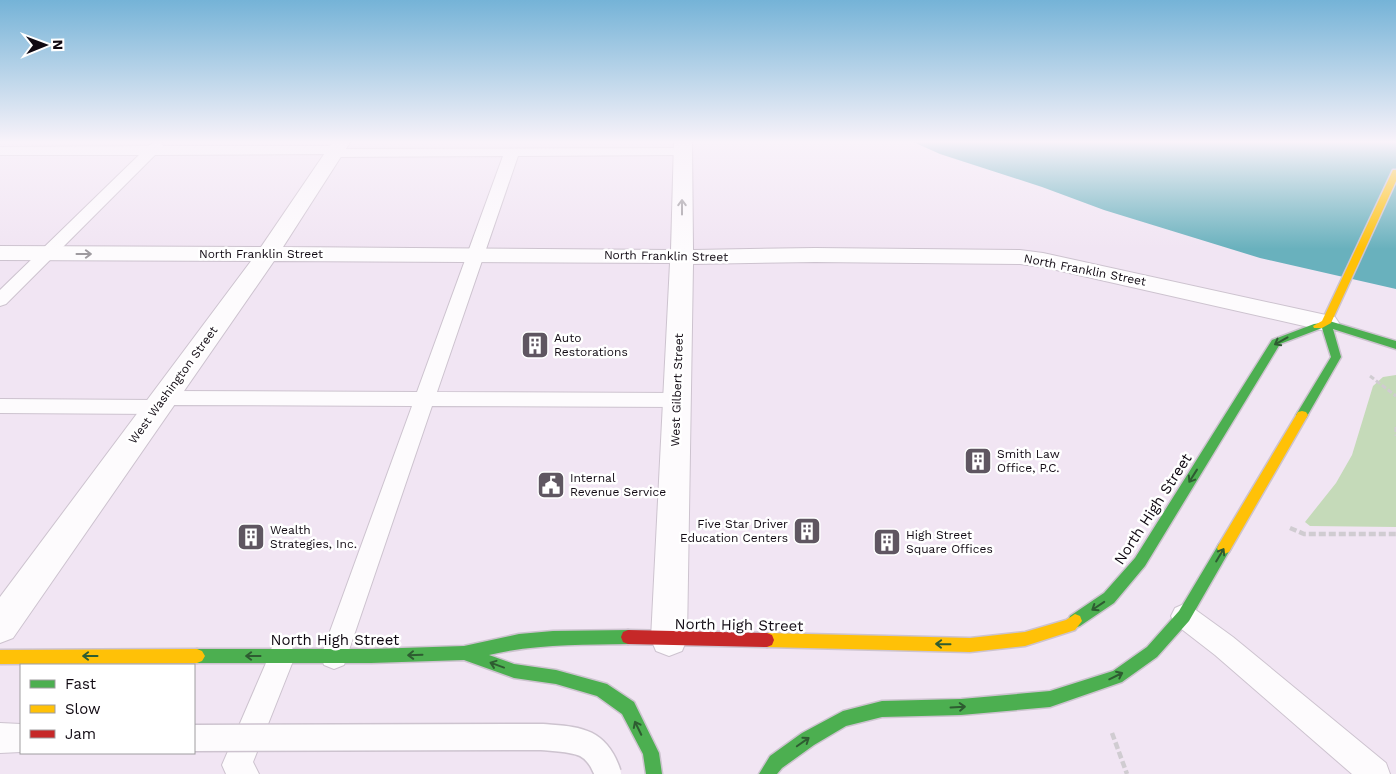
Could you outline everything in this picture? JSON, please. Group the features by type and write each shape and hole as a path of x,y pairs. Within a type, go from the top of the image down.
{"main road":[{"path":"767,774 776,762 808,739 843,718 882,710 961,707 1050,699 1117,677 1152,652 1184,616 1336,357 1326,323 1394,177"},
{"path":"1326,323 1396,345"},
{"name":"North High Street","path":"0,657 334,656 464,653 519,641 553,638 621,637 970,644 1025,638 1070,625 1109,598 1140,562 1276,342 1326,323"},
{"path":"464,653 514,671 556,677 602,689 628,708 651,754 654,774"}],"street":[{"name":"West Washington Street","path":"0,626 268,253 318,177"},
{"name":"West Gilbert Street","path":"669,639 682,256 682,177"},
{"name":"North Franklin Street","path":"0,253 682,256 815,254 1028,258 1326,323"}],"lane":[{"path":"0,300 124,177"},
{"path":"334,656 503,177"},
{"path":"0,406 425,399 677,400"},
{"path":"1184,616 1224,646 1375,774"},
{"path":"244,774 237,765 282,656"},
{"path":"195,738 542,737 575,741 589,746 600,754 608,774"},
{"path":"0,738 20,738"}],"path":[{"path":"1370,376 1396,396"},
{"path":"1396,426 1396,436"},
{"path":"1290,528 1304,534 1396,534"},
{"path":"1112,733 1127,774"}],"green space":[{"path":"1396,375 1396,527 1310,526 1305,522 1336,483 1352,455 1373,386 1383,377"}],"water":[{"path":"1011,177 1396,177 1396,289 1260,258 1104,210"}],"traffic: fast":[{"path":"1326,323 1396,345"},
{"path":"1302,415 1336,357 1326,323"},
{"path":"1075,621 1109,598 1140,562 1276,342 1318,326"},
{"path":"767,774 776,762 808,739 843,719 882,709 961,707 1050,699 1117,677 1152,652 1184,616 1224,548"},
{"path":"197,656 371,656 464,653 519,641 553,638 628,637"},
{"path":"464,653 514,671 556,677 601,689 628,708 651,753 654,774"}],"traffic: slow":[{"path":"1318,326 1326,323 1394,177"},
{"path":"1224,548 1302,415"},
{"path":"767,640 970,645 1025,639 1070,625 1075,621"},
{"path":"0,657 197,656"}],"traffic: jam":[{"path":"628,637 767,640"}],"place":[{"name":"Auto Restorations","path":"535,345"},
{"name":"Smith Law Office, P.C.","path":"978,461"},
{"name":"Internal Revenue Service","path":"551,485"},
{"name":"Five Star Driver Education Centers","path":"807,531"},
{"name":"Wealth Strategies, Inc.","path":"251,537"},
{"name":"High Street Square Offices","path":"887,542"}]}
